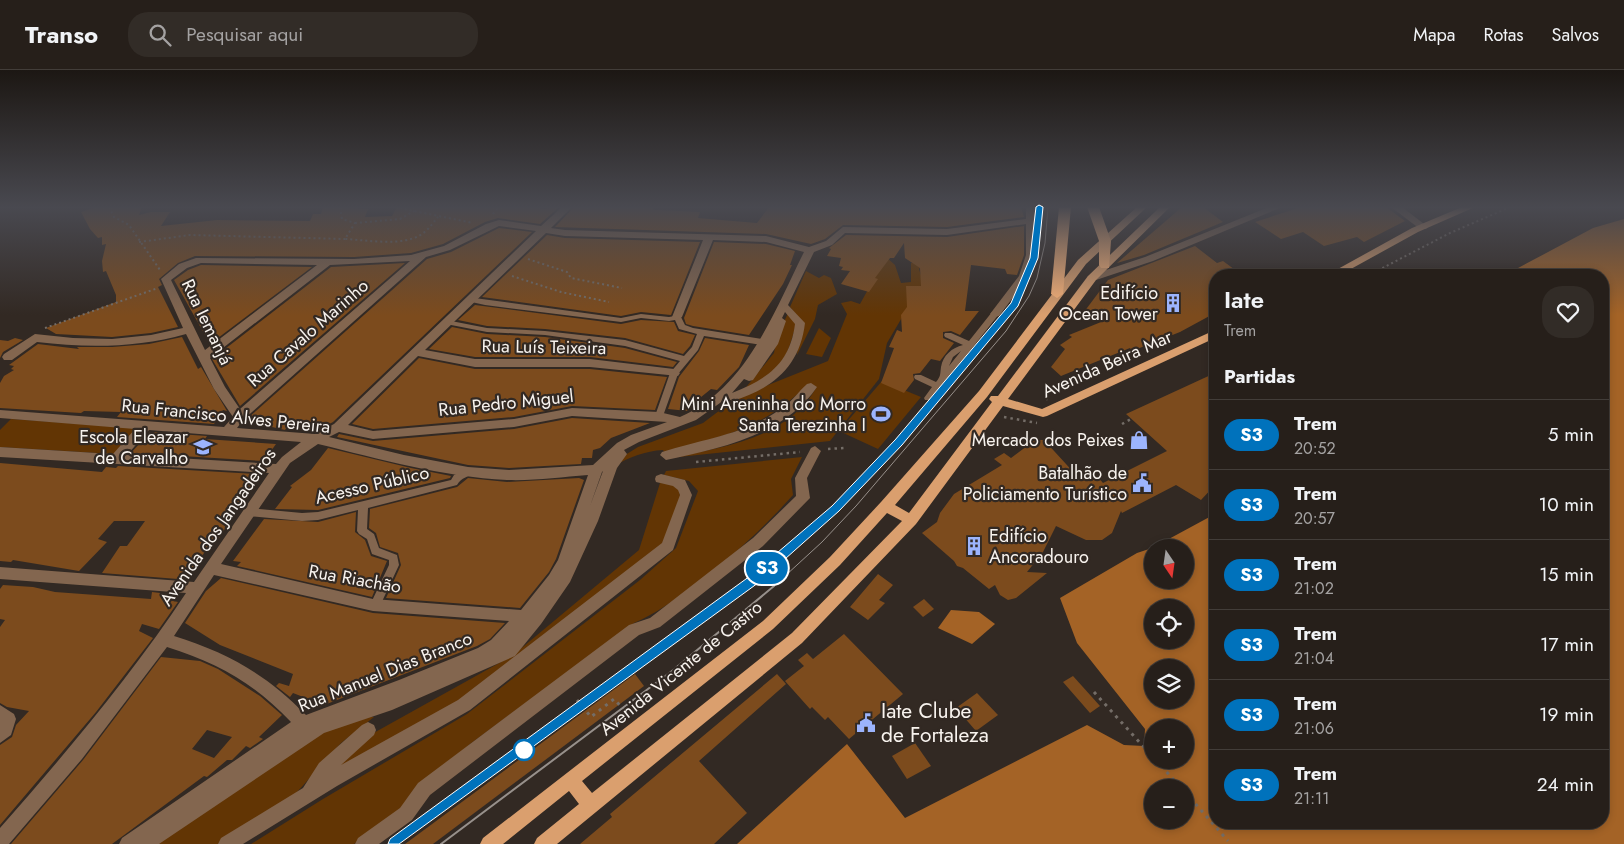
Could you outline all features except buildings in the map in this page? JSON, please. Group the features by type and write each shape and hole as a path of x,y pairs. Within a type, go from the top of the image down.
{"highway":[{"path":"1057,294 1061,243"},
{"path":"1105,243 1105,265"}],"main road":[{"name":"Avenida Vicente de Castro","path":"488,844 768,625 835,562 983,394 1082,262 1103,243"},
{"path":"544,844 797,638 911,520 1092,278 1128,243"},
{"path":"1343,269 1392,243"},
{"name":"Avenida Beira Mar","path":"983,394 1043,413 1209,337"},
{"path":"886,506 911,520"},
{"path":"572,780 592,806"}],"street":[{"path":"168,282 183,266 200,260 327,262 391,260 422,256 458,243"},
{"name":"Avenida dos Jangadeiros","path":"0,841 76,753 164,638 248,512 294,453 338,428 529,243"},
{"path":"677,317 707,243"},
{"path":"782,243 810,250 829,243"},
{"path":"995,314 1024,276 1030,255 1030,243"},
{"path":"1092,278 1149,259 1188,243"},
{"name":"Rua Manuel Dias Branco","path":"128,844 303,723 403,686 483,653 496,645 524,616 554,579 564,561 596,470 615,450 627,441 706,408 725,393 744,372 762,342 810,250"},
{"name":"Rua Cavalo Marinho","path":"239,417 422,256"},
{"path":"204,357 327,262"},
{"path":"144,844 319,727 386,705 510,651 536,620 565,578 588,529 614,459 628,448 698,421 732,397 749,378 772,344 803,272"},
{"name":"Rua Iemanjá","path":"168,282 189,330 226,400 239,417"},
{"path":"732,397 751,390 773,378 792,354 800,338 800,323 787,308"},
{"path":"8,357 33,338 140,340 189,330"},
{"name":"Rua Luís Teixeira","path":"415,352 475,362 590,363 674,372"},
{"path":"666,455 688,451 756,428 790,408 811,387"},
{"name":"Rua Pedro Miguel","path":"338,428 373,435 514,423 572,412 660,416 678,421"},
{"name":"Rua Francisco Alves Pereira","path":"0,414 229,430 317,439 395,458 468,472 509,475 596,470"},
{"path":"229,430 239,417"},
{"path":"116,459 146,425"},
{"path":"364,844 406,814 424,789 634,630 655,623 758,542 803,498 801,478 815,451"},
{"path":"0,452 280,469"},
{"path":"227,844 464,705 668,546 686,495 686,489 678,481 661,479"},
{"name":"Rua Riachão","path":"211,568 375,606 524,616"},
{"path":"0,573 197,588"},
{"path":"164,638 208,653 246,672 280,697 303,723"},
{"path":"0,712 8,719 2,733"},
{"path":"307,796 325,770 368,730"}],"lane":[{"path":"470,299 494,304 621,320 641,316 669,319 677,317 682,327 701,334 719,334 762,342"},
{"path":"928,398 945,377 944,367 951,354 958,348 971,345 995,314"},
{"path":"446,322 487,330 545,333 625,343 682,359"},
{"path":"660,416 674,372 682,359 695,348 701,334"},
{"path":"948,335 971,345"},
{"path":"918,377 938,386"},
{"name":"Acesso Público","path":"248,512 302,517 318,516 363,507 416,490 454,483 457,477 468,472"},
{"path":"363,507 362,531 371,537 375,551 394,558 394,565 375,606"}],"path":[{"path":"33,338 48,326 168,282 140,243"},
{"path":"1380,269 1429,243"},
{"path":"516,256 567,272 571,278 622,288"},
{"path":"498,273 561,292 609,302"},
{"path":"1122,424 1131,419"},
{"path":"693,462 844,448"},
{"path":"1094,692 1144,747"},
{"path":"577,700 590,717 614,699 630,716"},
{"path":"1164,769 1173,779"},
{"path":"1194,802 1209,819"},
{"path":"1217,829 1228,841"}],"shaded area":[{"path":"1565,243 1624,243 1624,844 737,844 847,744 905,818 1087,725 1124,745 1144,746 1144,769 1194,769 1194,719 1144,719 1144,728 1077,643 1060,598 1144,551 1144,589 1194,589 1194,539 1169,539 1209,517 1209,829 1609,829 1609,269 1516,269"},
{"path":"886,257 895,265 901,283 911,282 911,263 924,261 919,269 923,282 887,343 879,379 830,441 669,458 710,450 752,438 771,430 804,405 816,388 808,384 775,411 742,429 664,452 663,450 644,453 614,466 622,457 638,447 703,423 736,398 828,361 847,314 841,303 851,301 860,304"},
{"path":"806,271 819,278 824,275 831,278 837,294 818,305 815,319 797,355 802,326 790,307"},
{"path":"788,313 796,324 784,358 773,371 743,391 774,353 777,337"},
{"path":"819,328 831,338 822,357 806,354"},
{"name":"Mini Areninha do Morro Santa Terezinha I","path":"882,381 921,397 878,449 839,431"},
{"path":"11,419 137,428 115,454 0,447 0,430"},
{"path":"802,457 791,479 793,495 740,548 697,584 654,613 634,623 470,744 400,812 354,844 251,844 467,714 640,580 676,548 698,491 689,481 664,475 666,471"},
{"path":"660,483 675,484 679,488 680,497 664,543 463,701 329,776 370,735 512,656 639,550"},
{"path":"951,610 979,612 995,624 972,644 938,628"},
{"path":"367,717 374,717 341,743 290,800 218,844 156,844 324,732"}],"tram line":[{"path":"773,587 822,542 856,506 1006,331 1029,296 1037,278 1045,243"},
{"path":"441,844 672,671 774,586"}],"railway":[{"path":"953,378 1015,304 1034,258 1035,243"},
{"path":"743,587 773,564 828,515 905,434 954,377"},
{"path":"394,844 744,586"}],"train":[{"name":"S3","path":"394,844 754,580 836,509 899,443 1015,304 1028,276 1036,243"}],"place":[{"name":"Edifício Ocean Tower","path":"1173,303"},
{"name":"Mini Areninha do Morro Santa Terezinha I","path":"881,414"},
{"name":"Mercado dos Peixes","path":"1139,440"},
{"name":"Escola Eleazar de Carvalho","path":"203,447"},
{"name":"Batalhão de Policiamento Turístico","path":"1142,483"},
{"name":"Edifício Ancoradouro","path":"974,546"},
{"name":"Iate Clube de Fortaleza","path":"866,723"}]}
